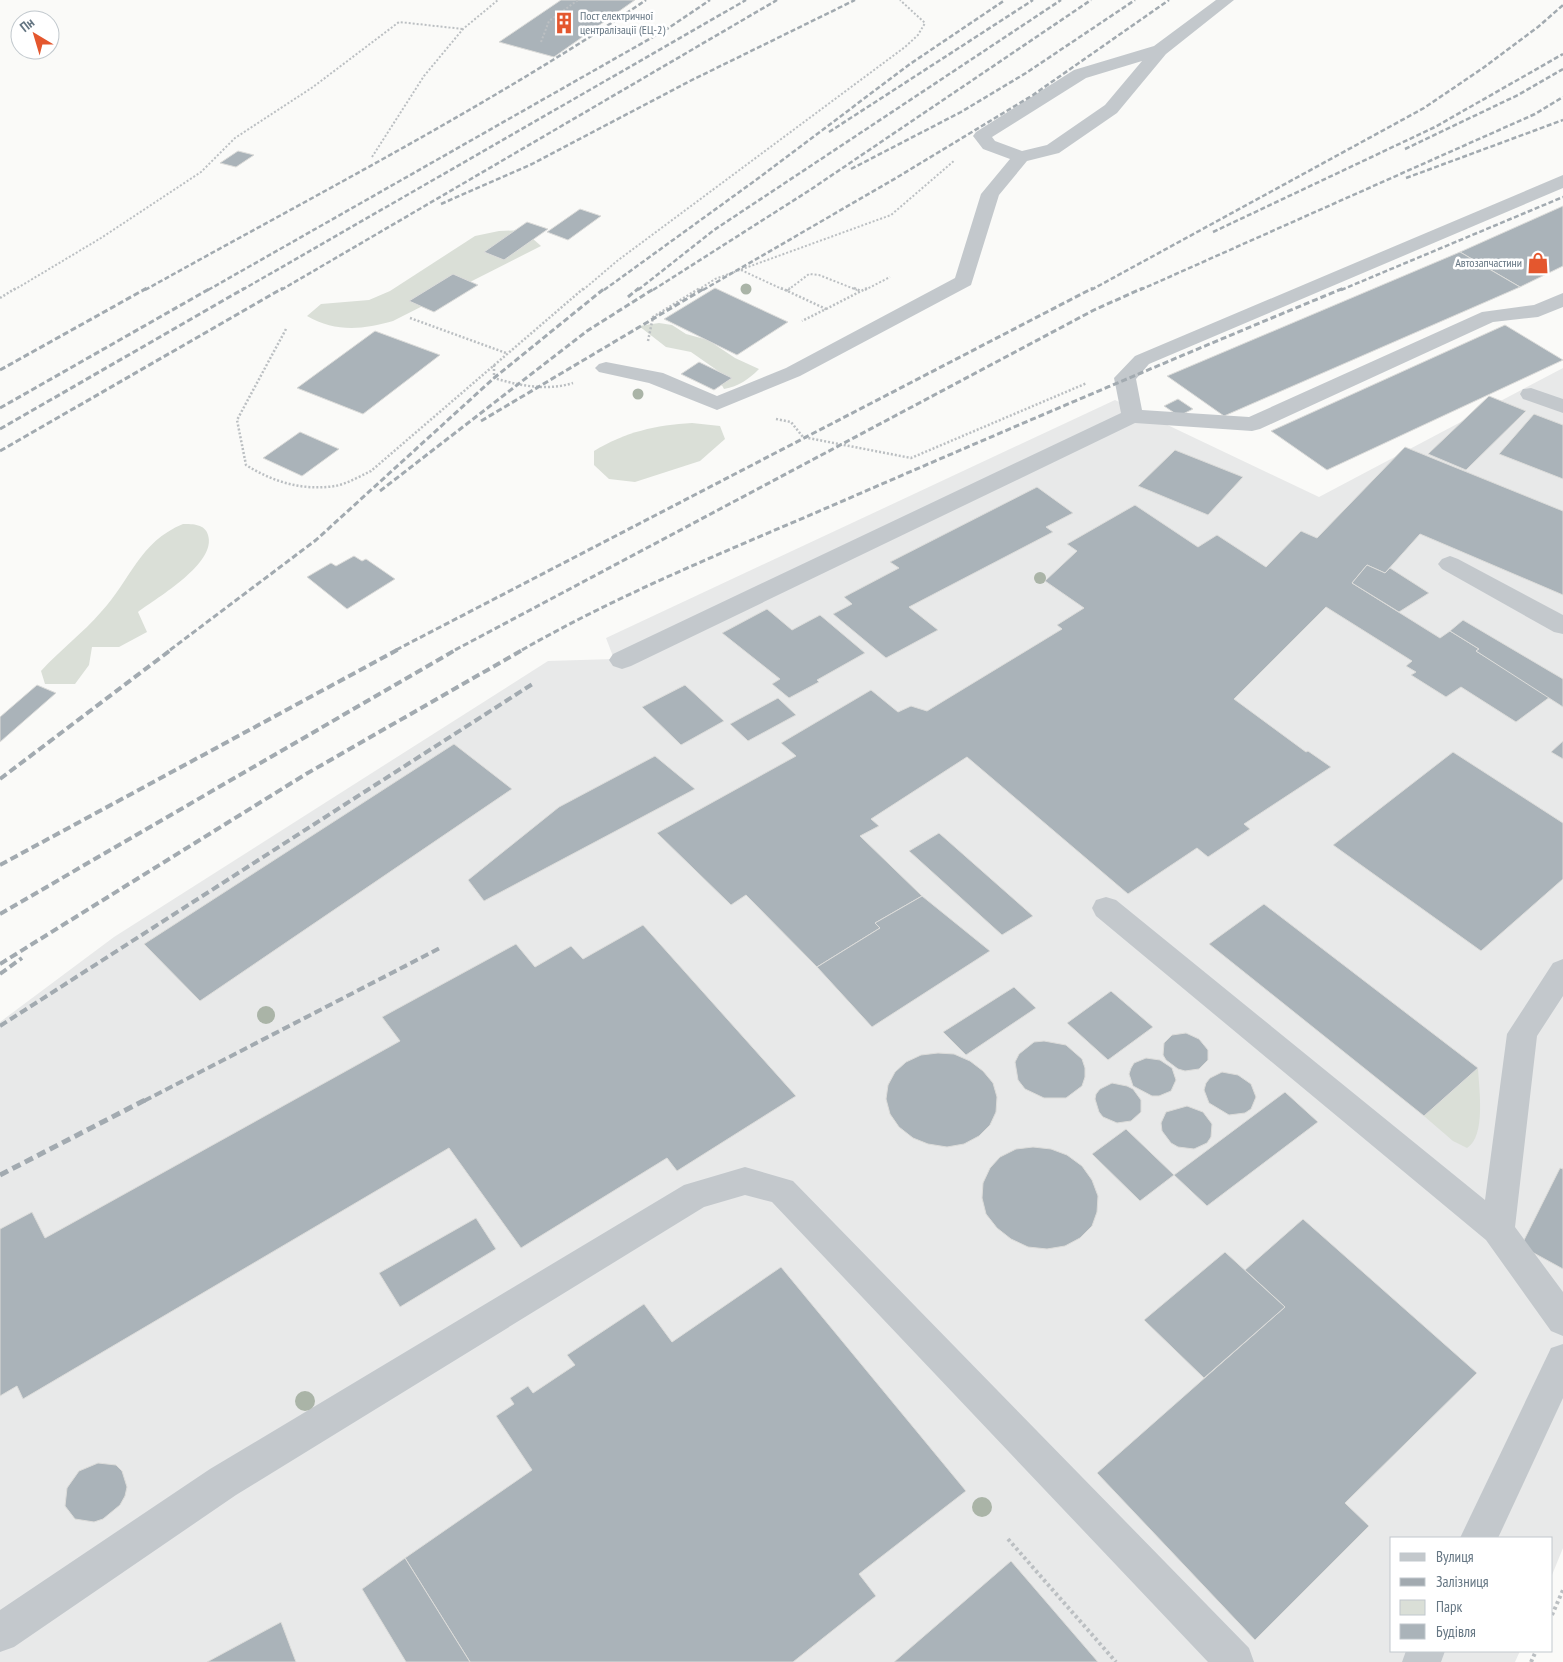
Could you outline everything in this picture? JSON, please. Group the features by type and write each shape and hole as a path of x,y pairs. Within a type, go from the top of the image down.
{"lane":[{"path":"1160,50 1080,74 982,136 989,145 1021,157 1053,149 1111,109 1160,50 1226,0"},
{"path":"606,368 655,378 717,404 793,372 964,281 990,194 1021,157"},
{"path":"1132,416 1125,378 1142,360 1563,181"},
{"path":"622,660 1132,416 1252,424 1489,316 1538,311 1563,299"},
{"path":"1531,394 1563,407"},
{"path":"1450,564 1563,626"},
{"path":"1106,908 1498,1230 1563,1320"},
{"path":"1498,1230 1522,1034 1563,971"},
{"path":"0,1633 223,1482 695,1195 745,1181 782,1191 1235,1662"},
{"path":"1479,1537 1563,1360"}],"path":[{"path":"372,157 424,76 463,29 498,0"},
{"path":"541,42 544,26 554,15 578,0"},
{"path":"286,329 237,420 246,465 266,478 301,487 336,486 371,471 506,353 617,261 905,47 918,35 924,23 900,0"},
{"path":"0,298 101,238 201,172 234,138 313,87 399,22 463,29"},
{"path":"650,340 654,318 715,279 891,216 982,136"},
{"path":"740,270 826,309"},
{"path":"786,291 809,274 819,275 861,291"},
{"path":"802,321 894,275"},
{"path":"410,318 506,353"},
{"path":"717,404 744,414 791,422 803,437 911,458 1142,360"},
{"path":"1008,1539 1116,1662"},
{"path":"1553,1613 1563,1590"}],"shaded area":[{"path":"1563,368 1563,1548 1553,1573 1553,1537 1390,1537 1390,1652 1520,1652 1515,1662 0,1662 0,1022 114,937 548,661 614,659 606,638 1115,400 1319,497"}],"green space":[{"path":"523,230 541,246 393,321 360,328 349,328 328,325 307,316 321,304 369,300 390,291 475,236 499,231"},
{"path":"659,323 672,325 686,334 708,340 735,358 759,369 743,382 724,389 719,380 721,373 691,352 666,347 639,326"},
{"path":"692,423 720,426 725,439 700,461 635,482 609,479 594,465 594,451 617,439 653,428"},
{"path":"183,524 195,525 204,529 208,535 208,546 204,557 195,568 138,612 147,632 119,647 92,647 89,665 75,684 45,684 41,671 101,612 146,551 168,532"},
{"path":"1478,1068 1479,1123 1477,1134 1467,1148 1453,1141 1424,1116"}],"building":[{"name":"Пост електричної централізації (ЕЦ-2)","path":"561,0 635,0 554,57 499,42"},
{"path":"238,151 254,155 236,167 220,163"},
{"path":"1563,206 1563,266 1520,287 1460,252"},
{"path":"580,209 601,216 568,240 547,232"},
{"path":"527,222 548,229 504,260 484,252"},
{"path":"1460,252 1520,287 1224,416 1167,376"},
{"path":"453,274 478,285 434,312 409,301"},
{"path":"715,288 788,322 737,355 664,319"},
{"path":"1505,325 1563,360 1327,470 1271,431"},
{"path":"375,331 440,355 363,414 297,388"},
{"path":"699,362 732,378 714,390 681,374"},
{"path":"1489,396 1526,411 1466,470 1428,454"},
{"path":"1178,399 1193,409 1179,416 1164,406"},
{"path":"1534,414 1563,425 1563,479 1499,454"},
{"path":"300,432 339,449 302,476 263,458"},
{"path":"1405,447 1563,511 1563,595 1420,534 1385,573 1367,565 1352,583 1440,638 1450,631 1479,649 1476,651 1550,697 1516,722 1461,687 1446,697 1411,675 1416,672 1406,666 1412,661 1326,607 1234,699 1306,752 1308,751 1331,767 1244,824 1250,829 1208,857 1197,848 1128,894 967,757 871,819 879,826 860,836 922,896 875,923 880,928 817,967 746,895 731,905 657,833 796,756 781,743 871,690 898,712 911,706 927,711 1062,629 1057,625 1084,608 1045,581 1077,551 1067,544 1135,505 1198,547 1217,535 1266,567 1301,531 1317,538"},
{"path":"1175,450 1243,477 1208,515 1138,486"},
{"path":"1037,487 1073,513 1046,527 1053,532 909,607 938,630 886,658 833,614 852,604 844,597 899,568 890,562"},
{"path":"354,556 362,561 366,559 395,579 347,609 307,577 331,563 336,566"},
{"path":"1367,565 1385,573 1390,568 1429,593 1399,612 1352,583"},
{"path":"767,609 792,630 820,615 865,653 817,680 819,682 789,698 772,684 780,679 722,633"},
{"path":"1463,620 1563,679 1563,707 1476,651 1479,649 1450,631"},
{"path":"37,685 56,693 0,742 0,717"},
{"path":"685,685 724,721 681,745 642,707"},
{"path":"778,698 796,715 748,741 730,724"},
{"path":"1563,741 1563,759 1551,752"},
{"path":"454,744 512,789 200,1001 144,944"},
{"path":"1453,752 1563,823 1563,879 1481,951 1333,845"},
{"path":"655,756 695,789 484,901 468,880 559,807"},
{"path":"939,833 1033,916 1002,935 909,851"},
{"path":"922,896 990,951 872,1027 817,967 880,928 875,923"},
{"path":"1264,904 1478,1068 1424,1116 1209,944"},
{"path":"643,925 796,1096 677,1171 667,1158 521,1248 449,1148 23,1399 17,1386 0,1396 0,1229 32,1212 45,1238 400,1041 382,1017 516,944 535,967 571,946 583,959"},
{"path":"1014,987 1036,1008 966,1055 943,1032"},
{"path":"1111,991 1153,1027 1108,1060 1067,1023"},
{"path":"1186,1033 1199,1039 1208,1050 1208,1060 1199,1069 1185,1071 1178,1069 1166,1060 1163,1055 1164,1043 1172,1035"},
{"path":"1044,1041 1066,1045 1082,1059 1085,1077 1082,1086 1066,1098 1044,1098 1025,1089 1018,1080 1015,1062 1019,1054 1034,1042"},
{"path":"954,1054 970,1061 983,1071 993,1083 997,1097 996,1112 990,1125 979,1136 964,1144 947,1147 928,1144 913,1138 899,1127 890,1114 886,1099 888,1085 895,1072 906,1062 921,1055"},
{"path":"1146,1058 1160,1060 1172,1068 1176,1080 1171,1091 1159,1096 1152,1096 1133,1086 1129,1074 1131,1068 1134,1063"},
{"path":"1222,1072 1238,1075 1251,1084 1256,1097 1251,1109 1245,1113 1229,1115 1209,1103 1204,1090 1206,1083 1210,1078"},
{"path":"1112,1083 1133,1089 1141,1100 1141,1112 1131,1121 1117,1123 1103,1117 1099,1112 1095,1099 1096,1094 1100,1089"},
{"path":"1285,1092 1318,1122 1207,1206 1174,1175"},
{"path":"1187,1106 1203,1112 1212,1124 1211,1137 1207,1143 1194,1149 1178,1147 1171,1143 1162,1131 1161,1123 1166,1112"},
{"path":"1126,1129 1174,1175 1140,1201 1092,1154"},
{"path":"1033,1147 1051,1149 1067,1155 1082,1166 1092,1180 1098,1196 1097,1212 1092,1226 1080,1238 1065,1246 1047,1249 1028,1247 1011,1239 997,1228 986,1214 982,1198 983,1183 990,1168 1000,1157 1016,1149"},
{"path":"1560,1168 1563,1169 1563,1269 1521,1246"},
{"path":"476,1218 496,1249 400,1307 379,1273"},
{"path":"1303,1219 1477,1373 1345,1503 1369,1526 1255,1640 1097,1473 1285,1307 1245,1270"},
{"path":"1225,1252 1285,1307 1204,1378 1144,1320"},
{"path":"781,1267 966,1491 859,1574 876,1596 793,1662 470,1662 405,1558 532,1470 496,1416 514,1404 510,1398 528,1386 533,1393 575,1365 567,1355 644,1304 672,1342"},
{"path":"98,1463 116,1465 122,1471 127,1487 125,1496 120,1505 103,1519 94,1522 75,1519 65,1506 67,1488 79,1471"},
{"path":"405,1558 470,1662 406,1662 362,1589"},
{"path":"1011,1561 1098,1662 894,1662"},
{"path":"281,1622 296,1662 207,1662"}],"railway":[{"path":"145,290 524,78 646,0"},
{"path":"208,290 667,29 710,0"},
{"path":"242,290 746,0"},
{"path":"281,290 777,0"},
{"path":"441,204 532,164 690,81 855,0"},
{"path":"604,290 760,177 910,64 1005,0"},
{"path":"829,132 1033,0"},
{"path":"638,290 714,230 1061,0"},
{"path":"653,290 810,190 1091,0"},
{"path":"851,169 961,112 1026,73 1135,0"},
{"path":"703,290 896,178 1033,95 1169,0"},
{"path":"1091,290 1424,108 1483,68 1538,27 1563,5"},
{"path":"1213,232 1435,127 1563,54"},
{"path":"1405,149 1518,95 1563,69"},
{"path":"1140,290 1535,114 1563,97"},
{"path":"1406,178 1563,120"},
{"path":"1341,290 1563,197"},
{"path":"0,370 147,288"},
{"path":"0,408 211,288"},
{"path":"0,429 245,288"},
{"path":"0,451 283,288"},
{"path":"170,650 316,540 494,378 605,288"},
{"path":"628,297 639,288"},
{"path":"380,491 587,331 655,288"},
{"path":"481,421 705,288"},
{"path":"396,650 1093,288"},
{"path":"455,650 1094,310 1143,288"},
{"path":"522,650 601,608 682,570 1344,288"},
{"path":"0,779 172,649"},
{"path":"0,865 399,649"},
{"path":"0,914 457,649"},
{"path":"0,964 306,774 524,649"},
{"path":"0,1026 534,683"},
{"path":"144,1101 442,947"},
{"path":"0,974 22,958"},
{"path":"0,1175 147,1099"}],"place":[{"name":"Пост електричної централізації (ЕЦ-2)","path":"564,23"},
{"name":"Автозапчастини","path":"1538,263"}]}
